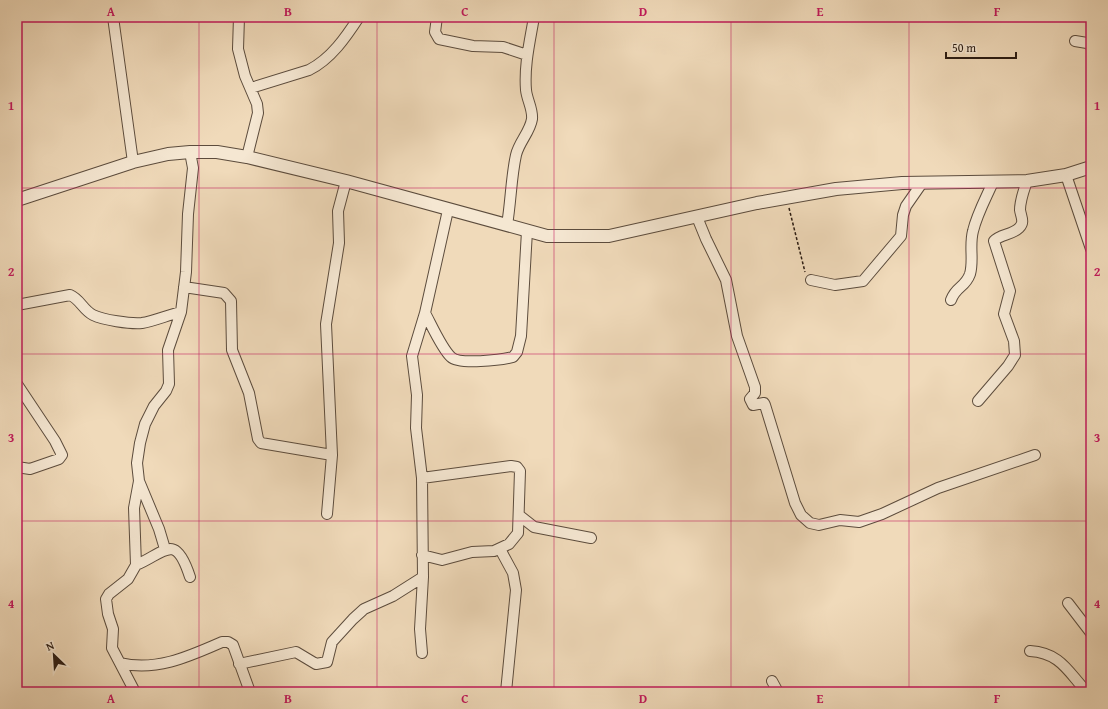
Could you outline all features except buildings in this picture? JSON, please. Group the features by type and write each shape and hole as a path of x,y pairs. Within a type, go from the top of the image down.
{"street":[{"path":"113,17 133,162"},
{"path":"239,17 238,49 245,76 257,104 258,113 247,157"},
{"path":"251,88 309,70 318,65 348,34 359,17"},
{"path":"437,17 435,32 439,39 473,46 503,47 527,55"},
{"path":"507,224 512,200 516,155 520,142 530,128 532,119 526,91 527,55 534,17"},
{"path":"1075,41 1087,43 1091,46"},
{"path":"136,565 134,508 139,481 137,463 142,434 154,406 168,387 168,350 180,312 184,286 188,214 193,168 190,152"},
{"path":"18,197 133,162 168,154 217,152 247,157 346,181 548,236 609,236 786,197 836,189 922,183 1027,181 1066,176 1091,168"},
{"path":"1066,176 1091,249"},
{"path":"327,514 332,454 326,324 339,243 338,211 346,181"},
{"path":"978,400 1008,366 1015,355 1014,341 1004,314 1009,298 1009,287 1005,272 999,262 994,241 997,238 1014,232 1021,226 1023,221 1020,210 1027,181"},
{"path":"951,300 954,292 966,284 970,274 973,263 971,247 973,231 993,182"},
{"path":"811,280 835,285 863,280 901,236 903,215 906,206 922,183"},
{"path":"422,653 420,629 423,577 422,478 416,428 418,394 412,356 424,314 448,210"},
{"path":"697,217 726,280 737,336 755,387 755,393 750,399 751,403 753,405 764,403 766,405 795,502 801,515 810,523 819,525 840,520 859,522 882,514 938,488 1036,455"},
{"path":"424,314 451,357 460,361 476,361 513,357 517,352 521,336 527,231"},
{"path":"184,286 224,293 228,296 231,302 232,350 249,393 258,439 261,443 332,454"},
{"path":"17,305 70,295 75,297 88,312 95,316 112,320 141,323 180,312"},
{"path":"17,384 55,441 62,456 30,469 17,467"},
{"path":"422,478 511,466 517,467 520,472 520,516 518,533"},
{"path":"139,481 157,523 165,549"},
{"path":"520,516 534,527 591,538"},
{"path":"422,555 442,560 472,552 500,549 509,544 518,533 534,527"},
{"path":"136,692 112,648 113,629 108,614 106,599 109,594 128,579 136,565 165,549 178,553 184,559 190,577"},
{"path":"500,549 512,573 516,590 506,692"},
{"path":"239,664 296,652 316,664 327,662 332,642 364,609 393,596 423,577"},
{"path":"1068,603 1091,633"},
{"path":"120,663 142,667 168,663 225,641 233,645 250,692"},
{"path":"1030,651 1045,652 1055,658 1087,692"},
{"path":"772,681 778,692"}],"path":[{"path":"786,197 805,272 811,280"}]}
